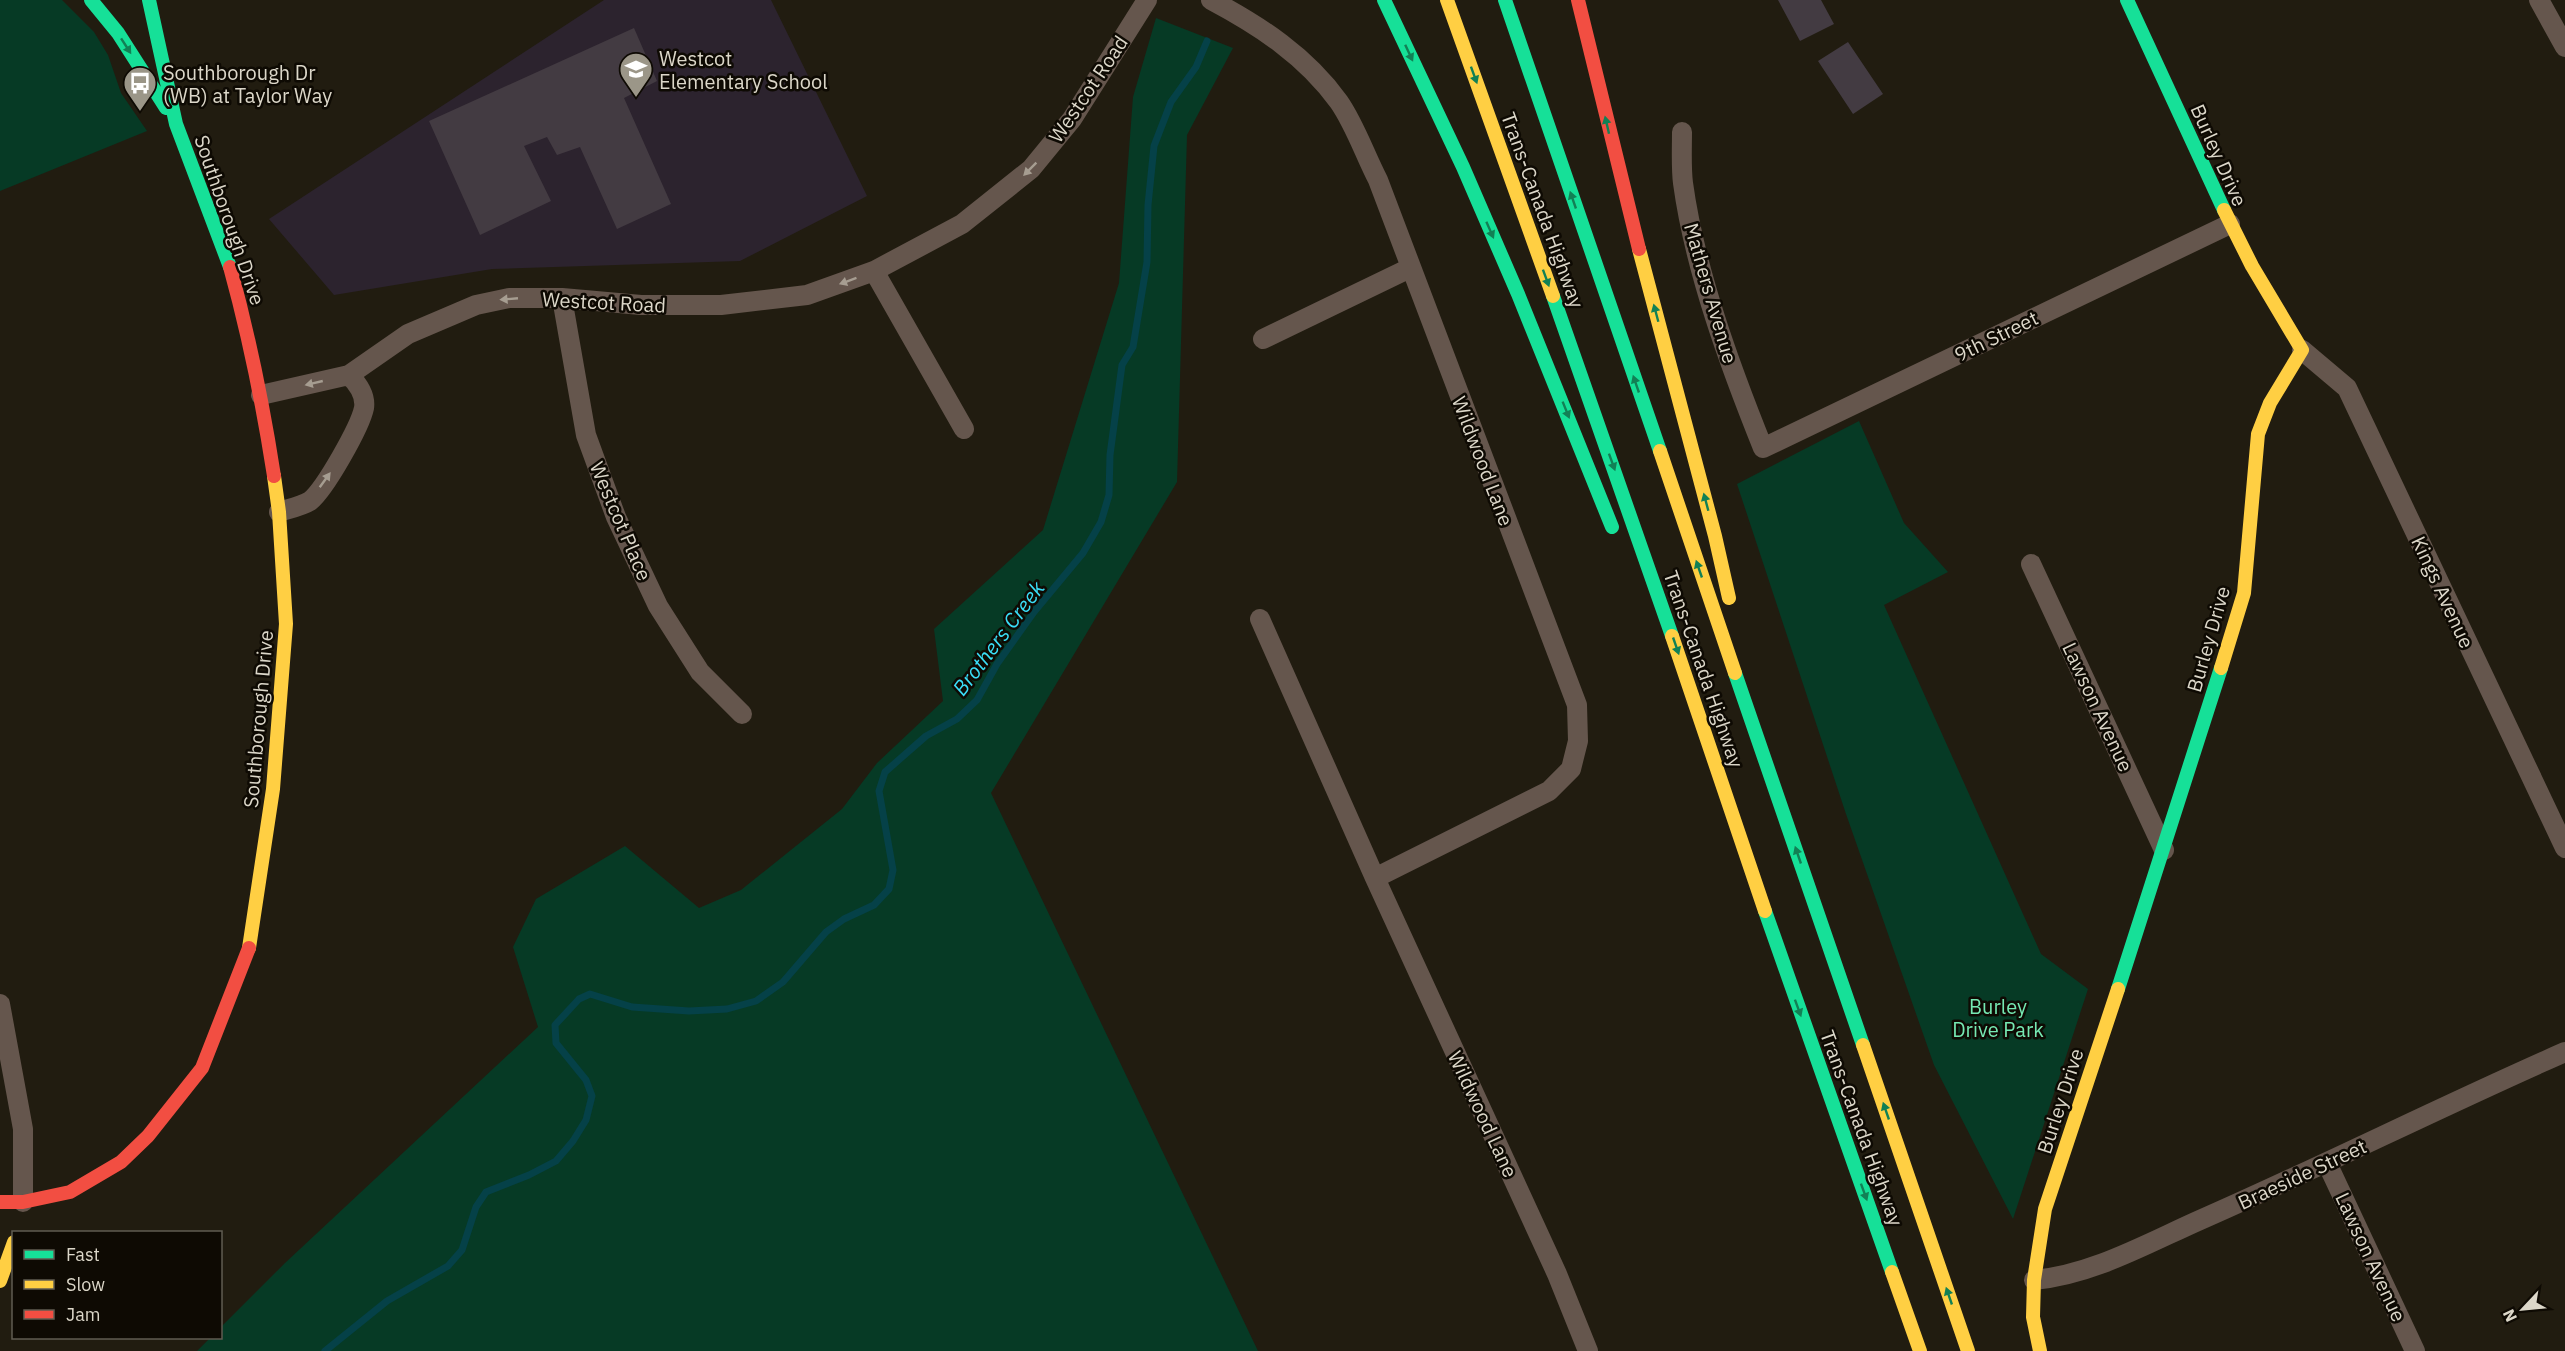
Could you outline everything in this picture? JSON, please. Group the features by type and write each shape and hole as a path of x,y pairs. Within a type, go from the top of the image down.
{"main road":[{"name":"Southborough Drive","path":"91,0 118,33 176,124"},
{"name":"Southborough Drive","path":"0,1202 22,1207 70,1191 121,1162 148,1136 202,1068 250,946 273,789 286,624 279,512 261,395 246,325 225,250 176,124 148,0"},
{"path":"1384,0 1458,157 1518,294 1616,535"},
{"name":"Trans-Canada Highway","path":"1447,0 1632,518 1779,953 1920,1351"},
{"name":"Trans-Canada Highway","path":"1504,0 1968,1351"},
{"path":"1578,0 1616,163 1715,536 1733,616"},
{"name":"Burley Drive","path":"2034,1280 2045,1209 2164,850 2244,593 2258,434 2270,403 2302,350 2276,312 2229,224 2127,0"},
{"path":"1738,638 1766,763"},
{"path":"1671,678 1779,953"},
{"path":"0,1281 12,1248"},
{"path":"2034,1280 2033,1317 2040,1351"}],"street":[{"name":"Westcot Road","path":"261,395 350,375 408,334 476,305 509,298 562,298 641,305 721,305 807,296 874,271 962,224 1031,169 1072,119 1147,0"},
{"name":"Wildwood Lane","path":"1211,0 1251,22 1302,59 1339,103 1378,180 1577,705 1578,741 1571,769 1549,791 1375,878"},
{"path":"2539,0 2565,47"},
{"name":"Mathers Avenue","path":"1682,132 1683,180 1696,246 1739,388 1763,448"},
{"name":"9th Street","path":"1763,448 2229,224"},
{"path":"1263,339 1410,268"},
{"path":"874,271 964,429"},
{"name":"Westcot Place","path":"562,298 586,435 616,516 658,606 700,672 742,714"},
{"name":"Kings Avenue","path":"2302,350 2347,388 2565,848"},
{"path":"279,512 310,500 347,449 364,407 363,393 358,383 350,375"},
{"name":"Lawson Avenue","path":"2031,564 2164,850"},
{"name":"Wildwood Lane","path":"1260,619 1375,878 1557,1274 1588,1351"},
{"path":"0,1004 23,1130 22,1207"},
{"name":"Braeside Street","path":"2034,1280 2059,1278 2092,1267 2327,1163 2565,1052"},
{"name":"Lawson Avenue","path":"2327,1163 2415,1351"}],"shaded area":[{"name":"Westcot Elementary School","path":"604,0 771,0 867,196 740,261 492,269 334,295 269,219"}],"green space":[{"path":"0,0 62,0 94,32 108,55 121,93 147,131 0,191"},
{"path":"1156,18 1233,48 1187,135 1177,482 991,793 1258,1351 197,1351 209,1339 222,1339 222,1326 285,1263 538,1027 513,947 536,899 625,846 699,908 741,890 842,809 877,763 943,701 934,629 1043,530 1119,283 1133,97"},
{"name":"Burley Drive Park","path":"1859,421 1904,523 1948,572 1884,605 2041,954 2088,989 2013,1219 1934,1065 1846,814 1737,484"}],"building":[{"path":"1778,0 1821,0 1834,24 1800,41"},
{"path":"634,28 657,81 624,98 671,204 617,229 580,147 557,155 547,137 524,146 551,201 480,235 429,121"},
{"path":"1848,42 1883,94 1853,114 1818,61"}],"waterway":[{"name":"Brothers Creek","path":"325,1351 387,1301 448,1266 462,1250 476,1207 486,1192 529,1175 556,1161 573,1141 586,1120 592,1096 586,1080 556,1043 555,1025 579,999 590,994 632,1007 689,1011 727,1009 756,1001 783,982 826,932 844,919 874,905 889,889 893,870 879,791 885,772 926,736 957,719 977,700 997,664 1034,612 1083,553 1101,522 1109,495 1110,455 1122,365 1133,347 1147,262 1148,205 1154,146 1171,102 1196,67 1207,41"}],"traffic: fast":[{"path":"91,0 118,33 166,108"},
{"path":"149,0 176,124 230,267"},
{"path":"1384,0 1463,167 1518,294 1612,527"},
{"path":"1505,0 1660,451"},
{"path":"2127,0 2224,210"},
{"path":"1553,296 1672,636"},
{"path":"2118,989 2221,668"},
{"path":"1735,673 1863,1045"},
{"path":"1765,911 1892,1272"}],"traffic: slow":[{"path":"1447,0 1553,296"},
{"path":"2221,668 2244,593 2258,434 2270,403 2302,350 2252,266 2224,210"},
{"path":"1639,249 1715,536 1729,598"},
{"path":"1660,451 1735,673"},
{"path":"249,948 273,789 286,624 279,512 274,476"},
{"path":"1672,636 1765,911"},
{"path":"2040,1351 2033,1317 2034,1280 2045,1209 2118,989"},
{"path":"1863,1045 1968,1351"},
{"path":"0,1281 12,1248"},
{"path":"1892,1272 1920,1351"}],"traffic: jam":[{"path":"1578,0 1639,249"},
{"path":"230,267 255,371 274,476"},
{"path":"0,1202 23,1202 70,1192 121,1162 148,1136 202,1068 249,948"}],"place":[{"name":"Westcot Elementary School","path":"636,98"},
{"name":"Southborough Dr (WB) at Taylor Way","path":"140,112"}]}
